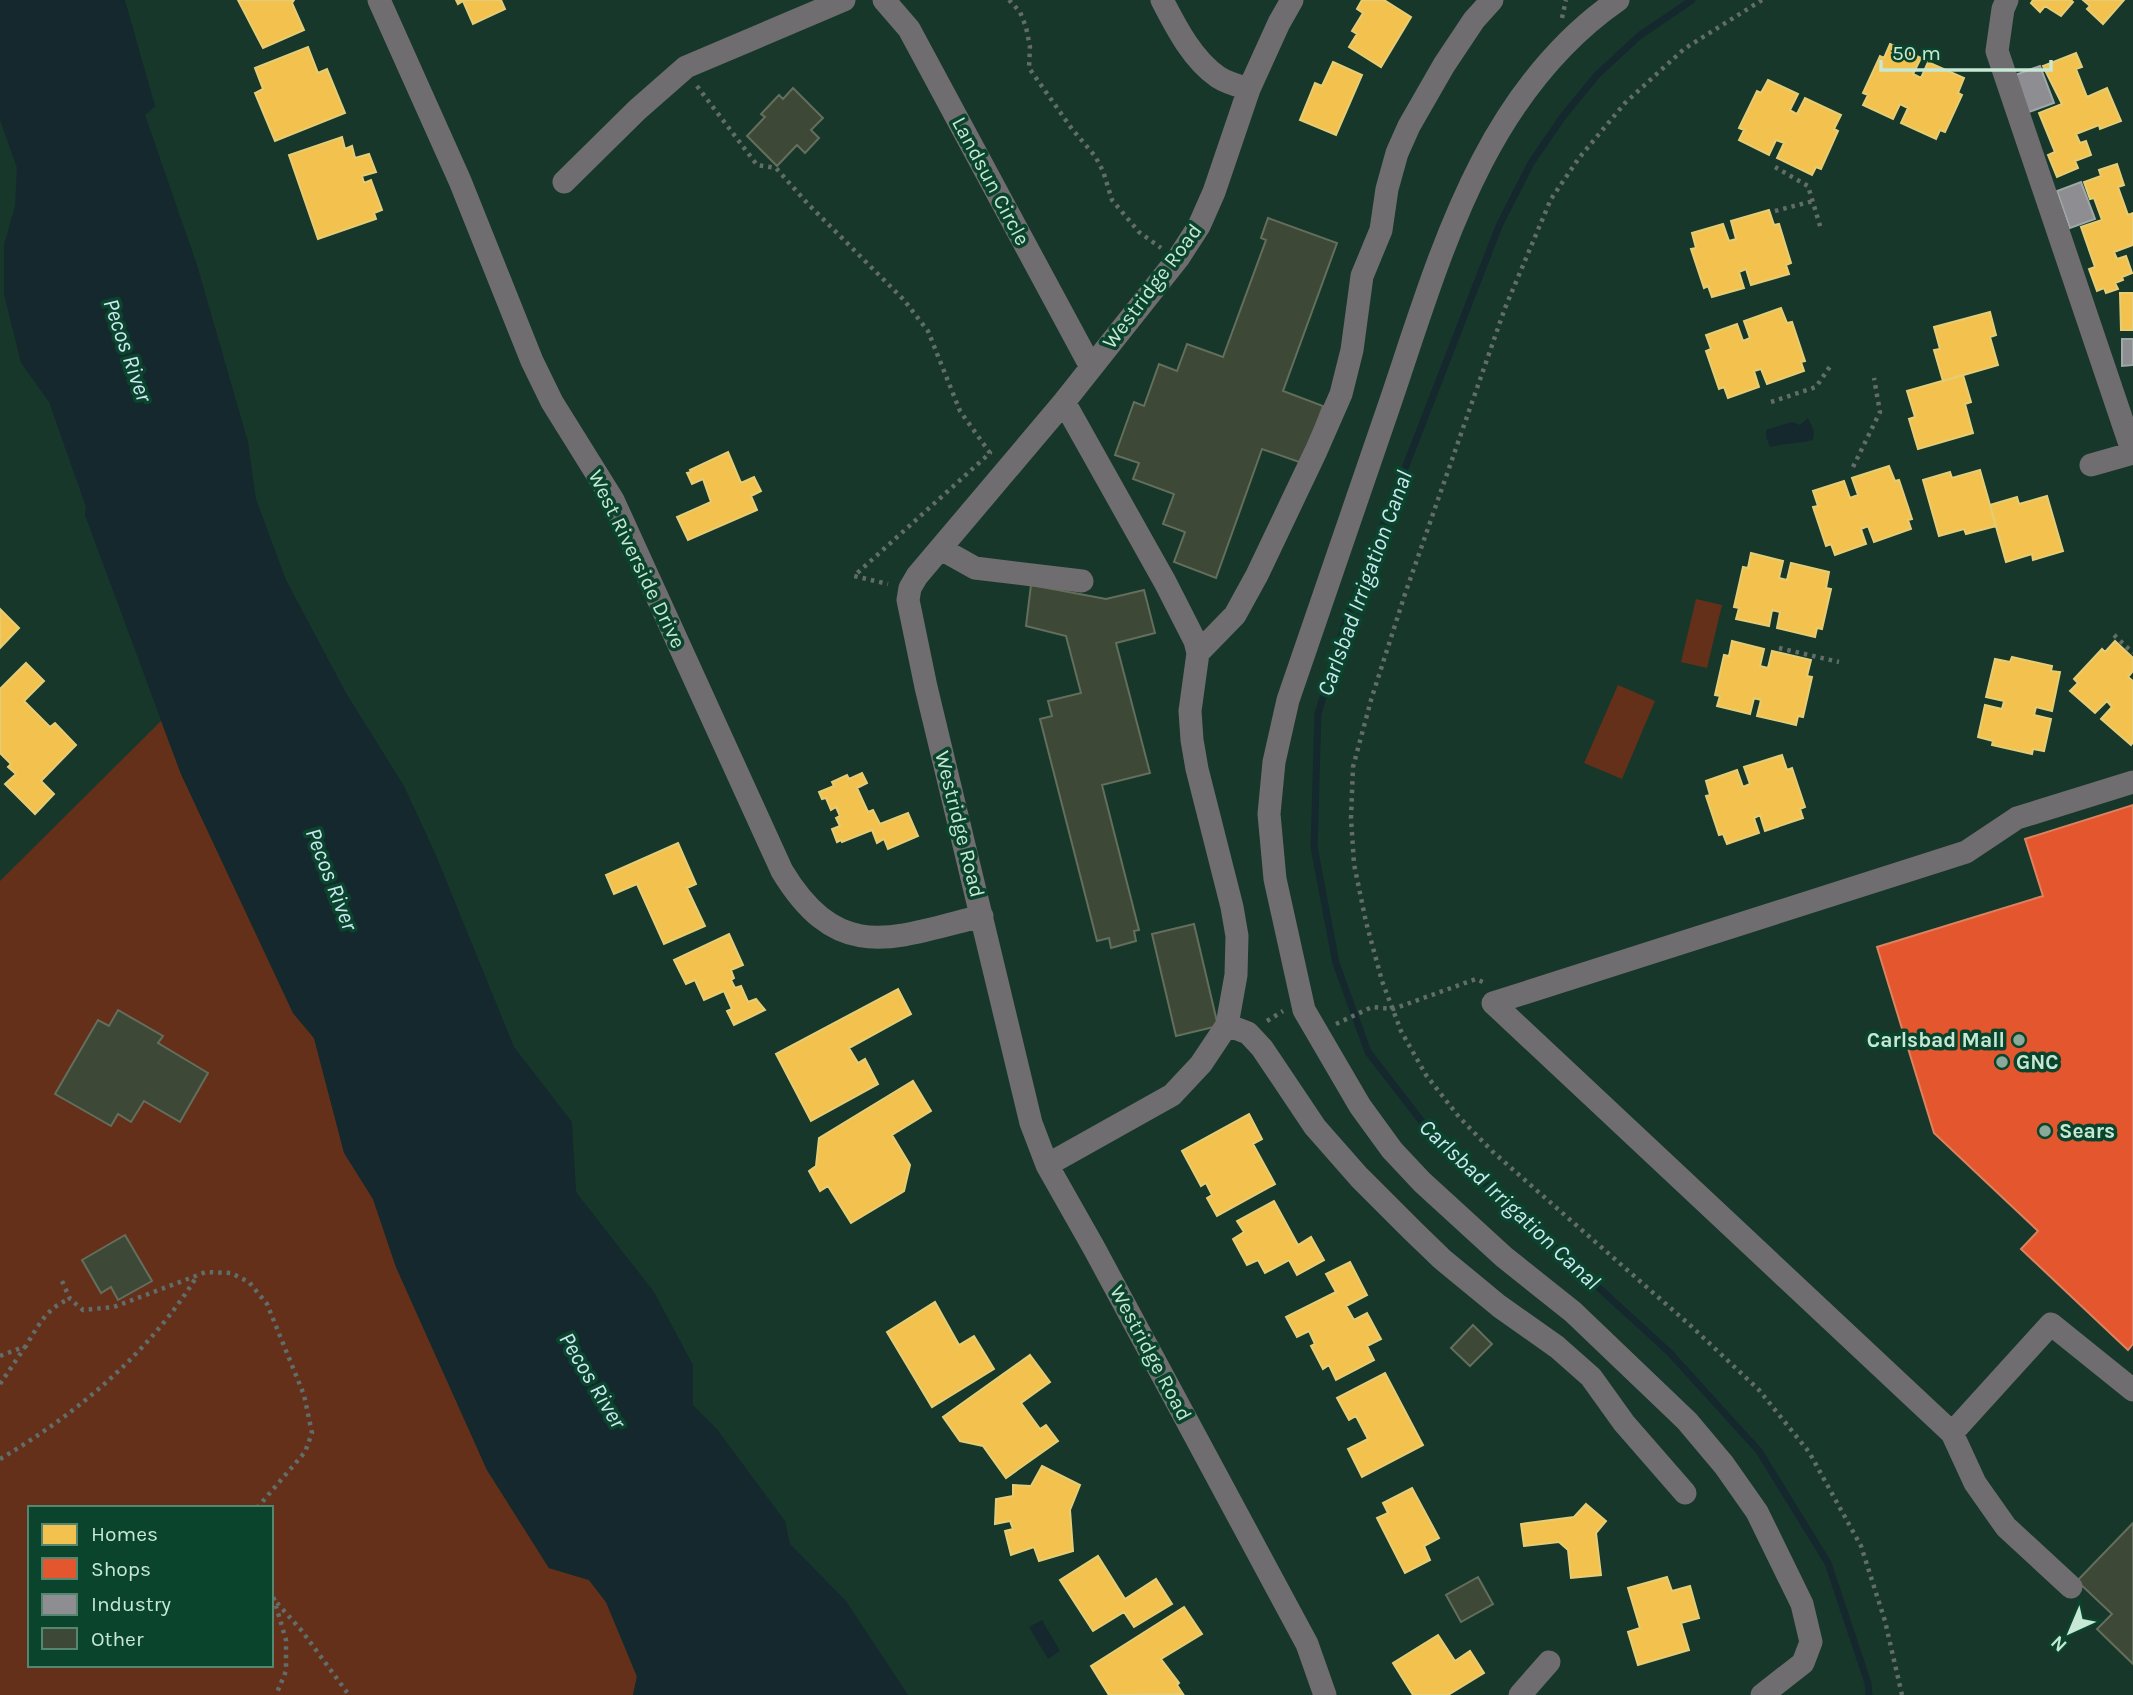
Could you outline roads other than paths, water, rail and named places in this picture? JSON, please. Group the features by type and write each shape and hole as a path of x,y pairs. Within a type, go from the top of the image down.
{"street":[{"name":"West Riverside Drive","path":"379,0 460,181 532,361 552,402 613,500 778,862 798,898 826,922 862,938 891,938 982,916"},
{"path":"564,182 637,110 686,67 844,0"},
{"name":"Landsun Circle","path":"884,0 909,29 1091,367"},
{"path":"1162,0 1198,58 1219,78 1249,89"},
{"name":"Westridge Road","path":"1292,0 1249,89 1214,192 1199,226 1179,257 1065,402 910,588 908,600 926,687 1031,1123 1047,1165 1301,1632 1325,1695"},
{"path":"1198,653 1235,615 1258,575 1316,452 1341,394 1352,350 1362,276 1381,230 1387,189 1397,153 1444,65 1474,20 1492,0"},
{"path":"1618,0 1575,35 1522,92 1470,183 1436,269 1288,700 1274,762 1269,814 1275,879 1304,1010 1360,1106 1392,1150 1422,1182 1504,1257 1573,1312 1687,1421 1724,1465 1757,1511 1802,1604 1811,1642 1803,1663 1762,1695"},
{"path":"2007,0 2003,9 1997,51 2133,453 2091,465"},
{"path":"1047,1165 1172,1095 1201,1064 1227,1025 1236,975 1237,936 1192,740 1190,711 1198,653 1195,641 1065,402"},
{"path":"941,549 975,568 1083,581"},
{"path":"2071,1587 2006,1527 1975,1483 1952,1433 1493,1003 1966,852 2017,818 2133,782"},
{"path":"1227,1025 1248,1033 1262,1048 1315,1127 1359,1177 1442,1259 1499,1306 1557,1347 1591,1377 1624,1423 1685,1493"},
{"path":"1952,1433 2051,1324 2133,1390"},
{"path":"1520,1695 1549,1662"}],"water":[{"name":"Pecos River","path":"0,0 125,0 155,106 145,115 197,265 248,442 256,499 286,580 346,693 404,786 435,853 514,1047 572,1122 576,1192 654,1292 693,1365 693,1405 716,1428 785,1521 790,1544 846,1601 908,1695 633,1695 637,1676 606,1602 589,1580 549,1568 487,1470 396,1267 373,1199 344,1153 314,1038 293,1013 181,774 85,515 86,507 49,402 21,363 4,294 4,245 15,206 17,168 0,120"},
{"path":"1808,418 1814,431 1813,440 1770,447 1766,430 1792,422 1800,425"},
{"path":"1042,1620 1060,1651 1048,1659 1029,1627"}],"waterway":[{"name":"Carlsbad Irrigation Canal","path":"1692,0 1639,36 1597,75 1564,115 1531,163 1499,226 1345,623 1318,714 1314,847 1336,963 1368,1052 1433,1136 1669,1352 1759,1451 1828,1563 1868,1683 1869,1695"}],"place":[{"name":"Carlsbad Mall","path":"2019,1040"},
{"name":"GNC","path":"2002,1062"},
{"name":"Sears","path":"2045,1131"}]}
